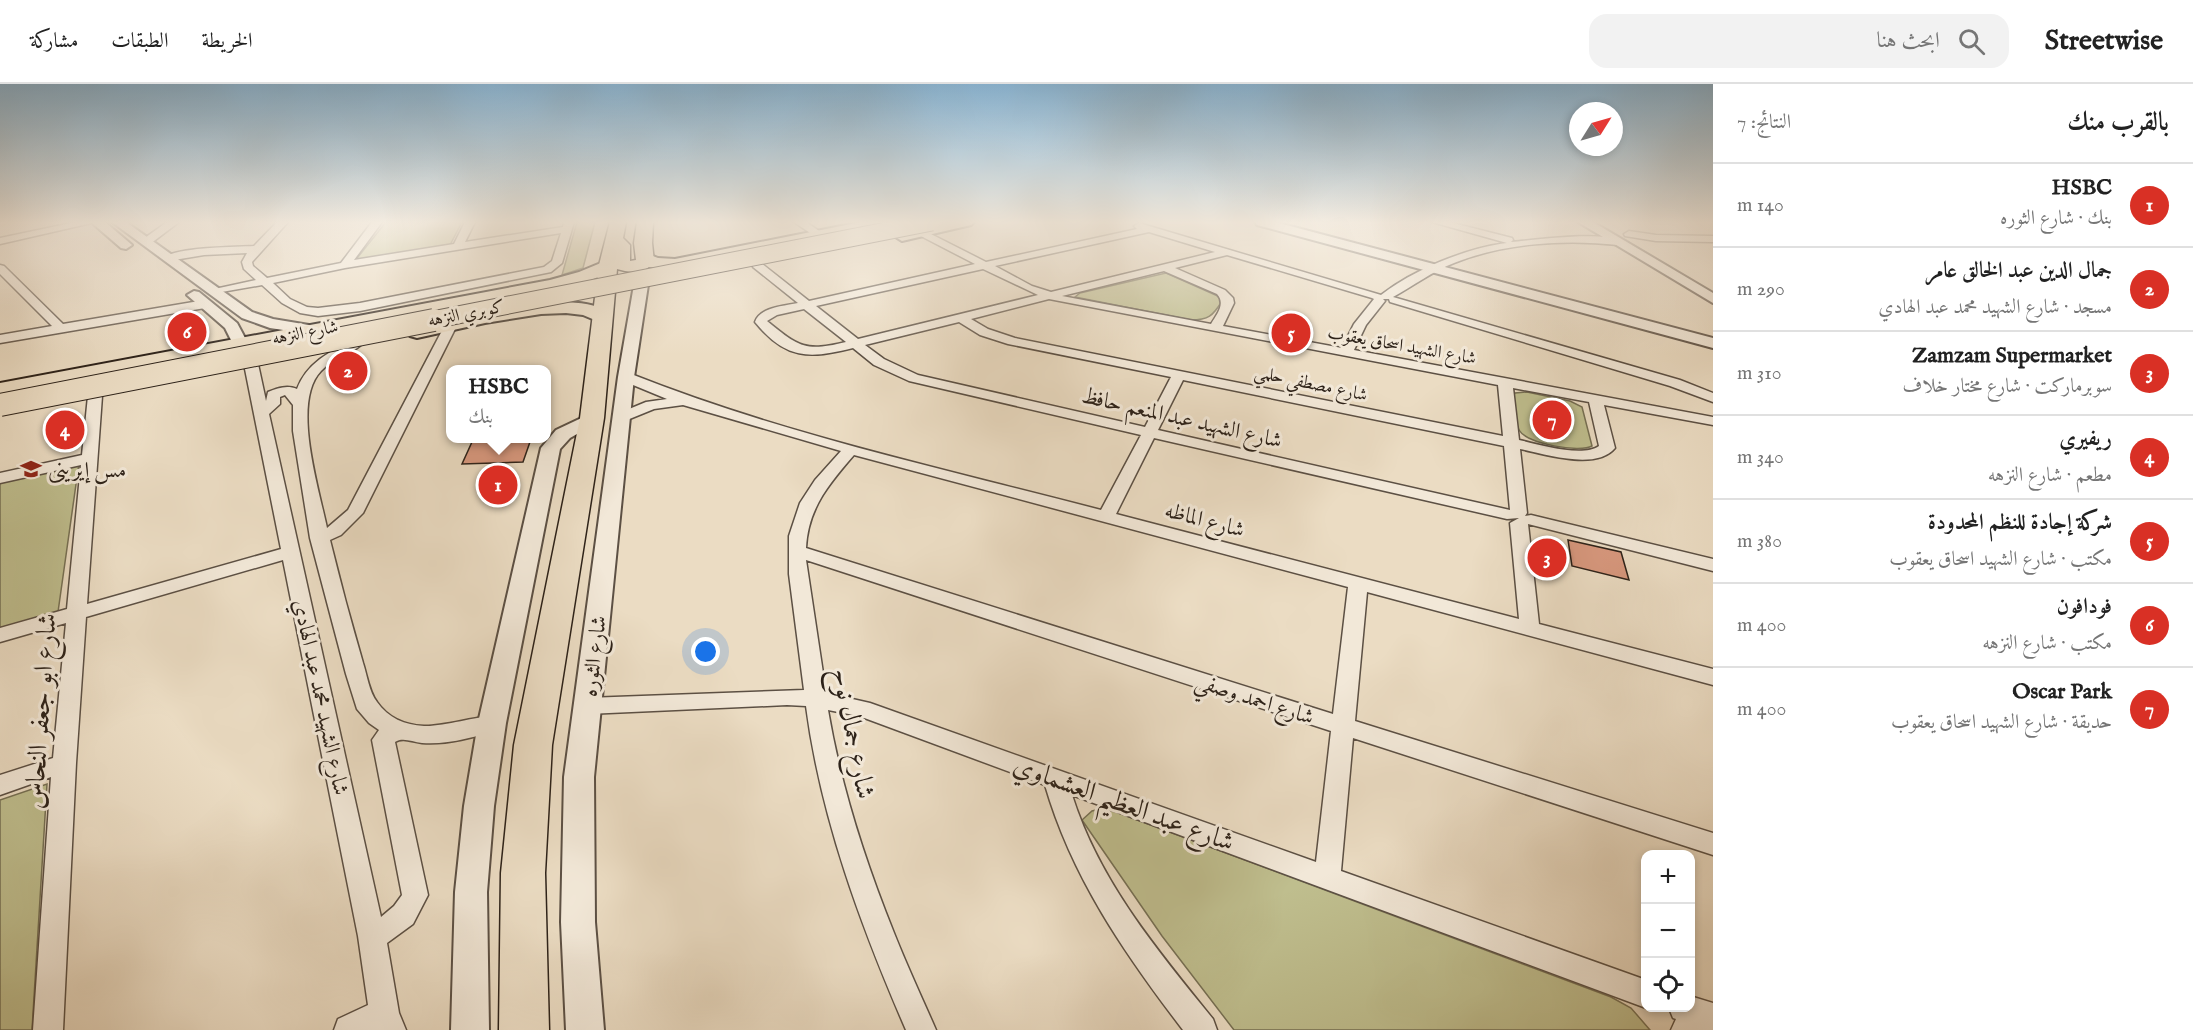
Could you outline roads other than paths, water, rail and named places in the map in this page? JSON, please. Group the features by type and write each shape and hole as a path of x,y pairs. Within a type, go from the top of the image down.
{"highway":[{"name":"شارع الثوره","path":"524,1030 523,873 533,745 607,418 602,317 610,266"}],"main road":[{"name":"شارع النزهه","path":"0,390 566,282 589,266"},
{"path":"617,266 621,281 641,285 746,266"},
{"name":"كوبري النزهه","path":"0,397 699,266"},
{"name":"كوبري النزهه","path":"0,405 709,266"},
{"path":"466,301 474,305 478,311 473,321"},
{"name":"شارع النزهه","path":"0,415 357,343 561,306 583,308 602,317"}],"street":[{"path":"155,266 174,280 255,319 278,325 316,330"},
{"path":"177,266 213,297 232,326 251,364"},
{"path":"248,266 286,301 304,310 338,310 360,307 547,270 553,266"},
{"path":"0,339 213,297 340,266"},
{"name":"شارع الشهيد عبد المنعم حافظ","path":"754,266 807,304 886,366 914,378 1519,517 1713,565"},
{"path":"983,266 807,304 768,314 762,318 761,322 788,345 798,350 821,352 1168,266"},
{"name":"شارع الشهيد اسحاق يعقوب","path":"984,266 1048,296 1713,421"},
{"path":"1275,266 1660,378 1713,398"},
{"path":"1423,266 1713,343"},
{"path":"1346,353 1360,324 1384,298 1439,266"},
{"path":"1469,266 1713,330"},
{"path":"1665,266 1713,299"},
{"path":"1684,266 1713,283"},
{"path":"1164,267 1227,298 1228,303 1215,329"},
{"path":"0,269 61,328"},
{"name":"شارع الثوره","path":"585,1030 579,955 577,859 579,777 587,706 607,418 626,377 641,285"},
{"name":"شارع مصطفي حلمي","path":"961,318 984,332 1006,339 1572,455 1602,452 1608,445 1595,399"},
{"path":"232,326 255,319"},
{"path":"319,538 335,531 356,513 451,325"},
{"name":"شارع الشهيد محمد عبد الهادي","path":"357,343 328,357 312,370 301,393 298,417 319,538 365,703 377,719 398,730 412,733 442,735 492,723"},
{"name":"شارع الشهيد محمد عبد الهادي","path":"251,364 388,1021"},
{"path":"1106,517 1179,375"},
{"name":"شارع الماظه","path":"626,377 686,401 851,450 1713,677"},
{"path":"1505,382 1530,629"},
{"path":"262,412 273,404 273,395 282,391 291,392 294,400 300,404"},
{"name":"شارع ابو جعفر النحاس","path":"48,1030 64,763 96,396"},
{"name":"شارع الماظه","path":"607,418 651,405 686,401"},
{"path":"470,1030 472,881 479,806 492,723 551,448 562,434 607,418"},
{"name":"شارع جمال نوح","path":"851,450 815,491 807,505 799,527 797,551 815,699 827,763 849,845 874,918 921,1030"},
{"path":"0,478 92,458"},
{"name":"شارع احمد وصفي","path":"797,551 1713,844"},
{"path":"0,635 291,552"},
{"path":"1327,877 1358,584"},
{"name":"شارع عبد العظيم العشماوي","path":"587,706 787,697 815,699 877,713 1641,992"},
{"path":"372,936 402,918 411,907 415,895 383,740 386,735 398,730"},
{"path":"0,785 64,763"},
{"path":"1054,777 1071,833 1102,894 1131,938 1202,1030"},
{"path":"349,1030 388,1021"}],"place":[{"name":"فودافون","path":"187,332"},
{"name":"شركة إجادة للنظم المحدودة","path":"1291,333"},
{"name":"جمال الدين عبد الخالق عامر","path":"348,371"},
{"name":"Oscar Park","path":"1552,420"},
{"name":"ريفيري","path":"65,430"},
{"name":"مس إيرينى","path":"31,469"},
{"name":"HSBC","path":"498,485"},
{"name":"Zamzam Supermarket","path":"1547,558"}]}
